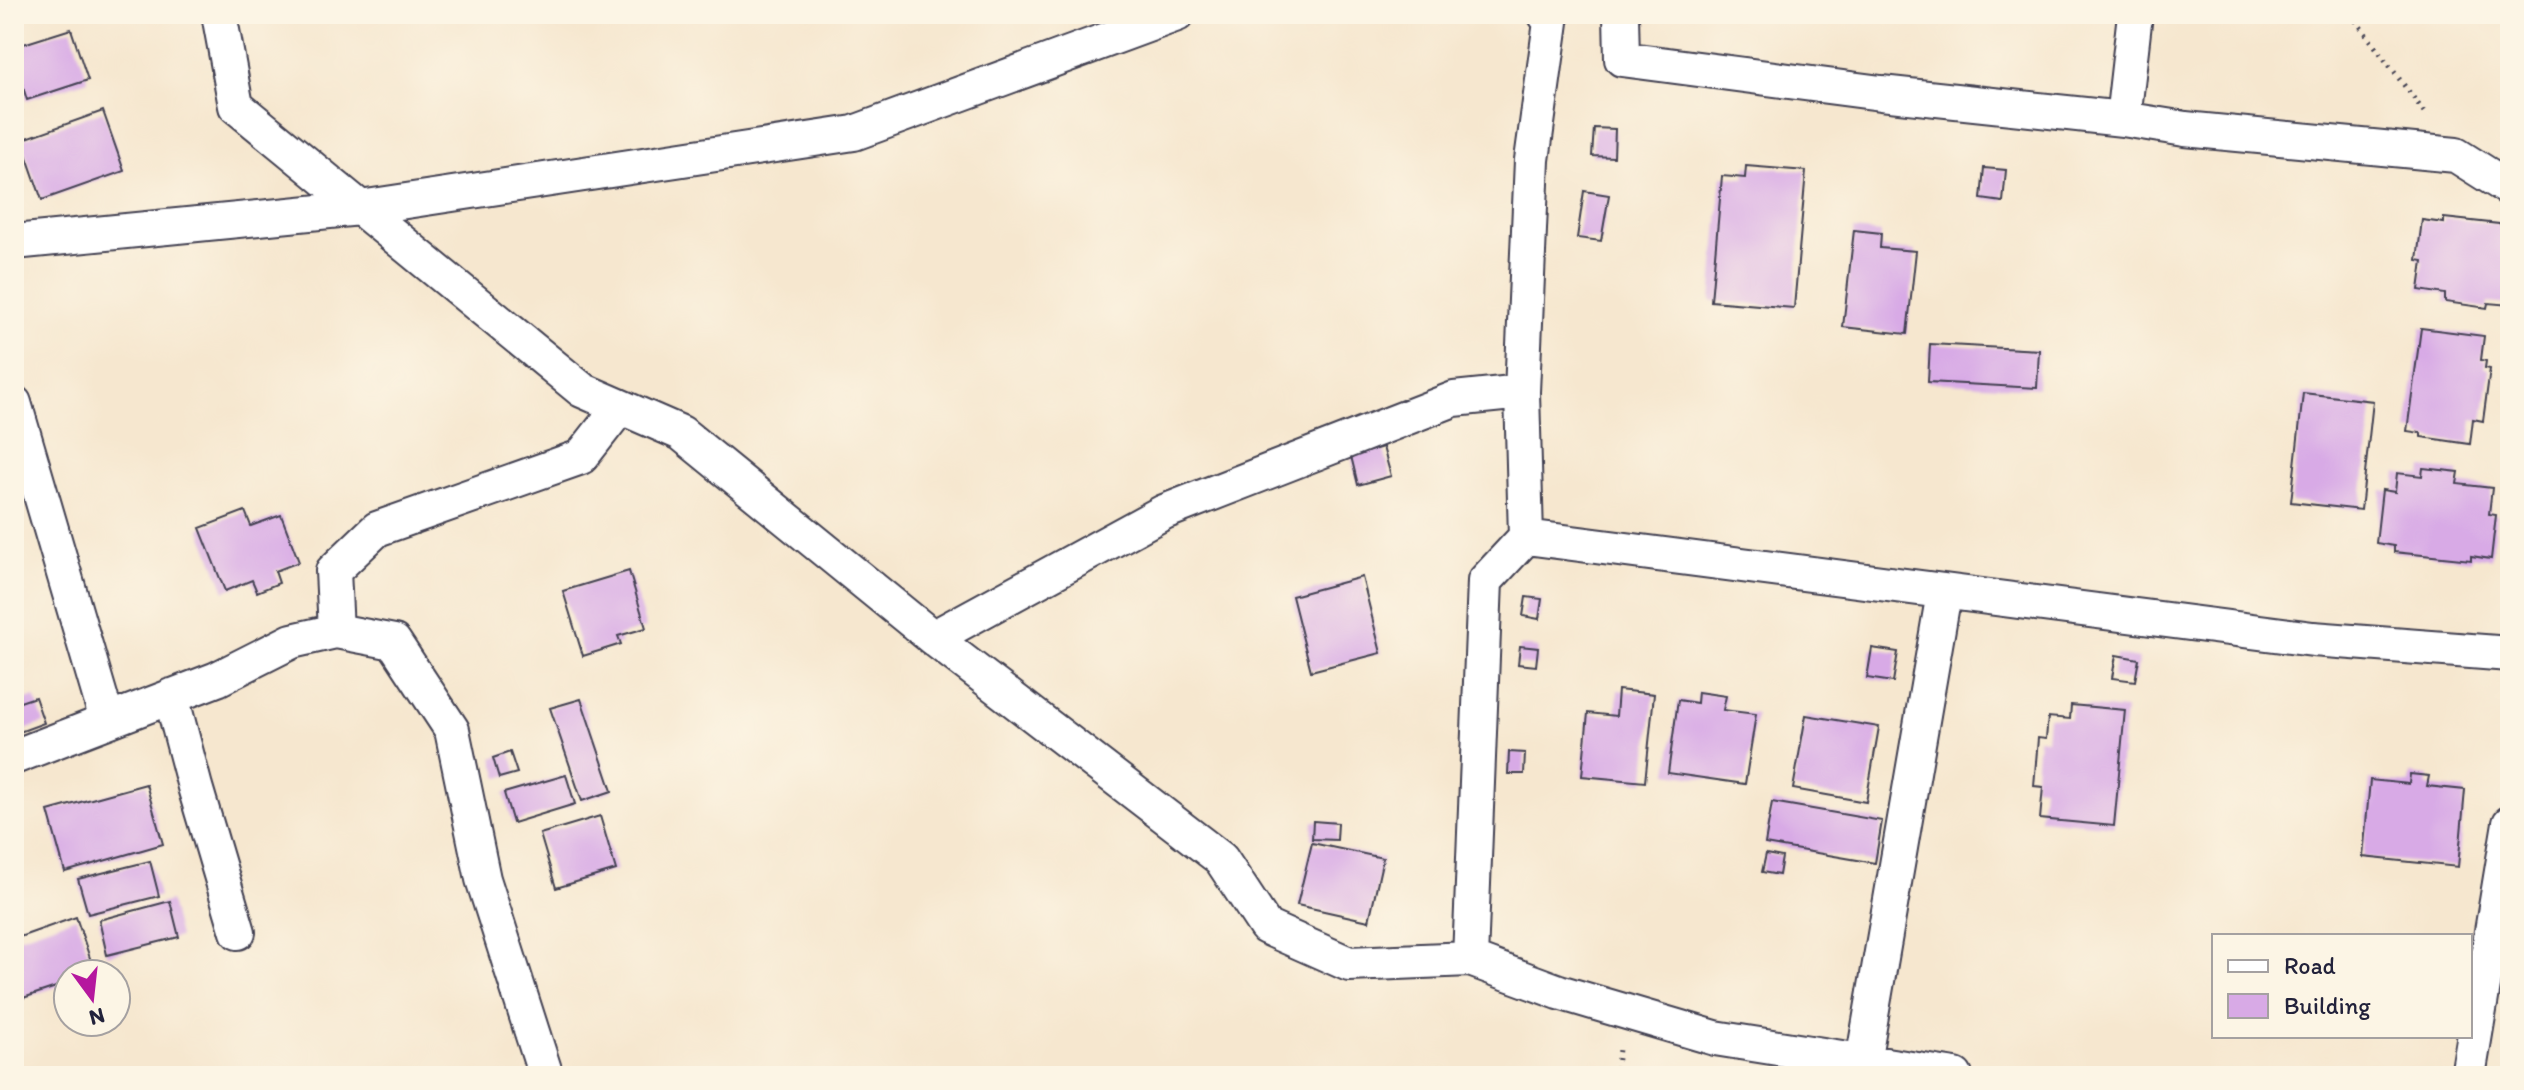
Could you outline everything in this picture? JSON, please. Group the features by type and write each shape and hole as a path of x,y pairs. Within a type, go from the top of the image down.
{"street":[{"path":"219,14 236,106 582,390 681,433 933,638 1221,859 1266,927 1349,964 1470,959 1559,992 1715,1038 1955,1076"},
{"path":"14,242 360,208 854,133 1177,14"},
{"path":"1470,959 1485,581 1526,537 1522,392 1532,160 1551,22 1545,14"},
{"path":"1621,14 1622,59 2185,129 2456,155 2510,189"},
{"path":"2123,119 2135,14"},
{"path":"933,638 1164,512 1454,399 1522,392"},
{"path":"14,403 107,720"},
{"path":"336,631 333,571 377,529 581,457 620,407"},
{"path":"1526,537 2313,639 2510,654"},
{"path":"1863,1062 1944,593"},
{"path":"14,757 217,679 292,641 336,631 394,642 452,730 483,879 546,1076"},
{"path":"171,696 238,932"},
{"path":"2468,1076 2510,823"}],"path":[{"path":"2351,14 2456,155"}],"building":[{"path":"71,29 88,80 27,100 14,58 14,47"},
{"path":"103,111 124,171 42,200 21,140"},
{"path":"1594,128 1615,129 1614,157 1592,156"},
{"path":"1746,166 1806,171 1794,308 1711,301 1722,176 1745,178"},
{"path":"1984,168 2006,170 2003,202 1981,199"},
{"path":"1584,191 1609,195 1601,241 1577,238"},
{"path":"2444,218 2508,225 2510,305 2488,303 2487,308 2445,302 2445,294 2419,290 2423,261 2417,260 2422,220 2444,223"},
{"path":"1854,230 1881,233 1880,248 1916,251 1907,334 1843,327"},
{"path":"2421,328 2484,336 2481,360 2486,361 2485,368 2490,369 2483,421 2473,419 2470,444 2421,437 2421,433 2407,431"},
{"path":"1930,344 2039,350 2037,388 1928,382"},
{"path":"2303,393 2373,401 2361,510 2291,502"},
{"path":"1383,447 1391,476 1358,485 1351,456"},
{"path":"2423,468 2459,472 2457,484 2492,488 2489,514 2496,515 2491,559 2471,556 2471,560 2394,552 2394,546 2376,543 2382,490 2395,492 2397,473 2422,476"},
{"path":"245,511 251,526 281,515 299,562 275,571 279,583 257,592 252,580 225,591 200,528"},
{"path":"629,571 646,628 618,636 621,644 583,656 563,591"},
{"path":"1362,577 1381,653 1311,671 1292,596"},
{"path":"1526,597 1542,599 1539,619 1523,616"},
{"path":"1520,646 1538,648 1536,666 1518,664"},
{"path":"1872,648 1898,652 1893,682 1867,678"},
{"path":"2116,655 2139,659 2135,681 2112,678"},
{"path":"1618,690 1654,694 1645,782 1582,776 1588,713 1616,716"},
{"path":"1698,692 1726,696 1723,710 1756,714 1745,784 1668,773 1678,700 1697,703"},
{"path":"35,697 44,723 14,734 14,704"},
{"path":"581,699 612,791 582,801 550,708"},
{"path":"2071,705 2125,710 2114,826 2040,819 2043,787 2034,786 2038,738 2046,739 2048,717 2070,719"},
{"path":"1806,715 1879,727 1866,802 1793,789"},
{"path":"510,752 517,773 499,778 493,758"},
{"path":"1509,752 1525,753 1524,774 1508,774"},
{"path":"2410,774 2429,776 2427,786 2465,790 2458,867 2363,857 2370,780 2409,784"},
{"path":"566,775 575,804 513,823 504,793"},
{"path":"146,784 163,844 65,872 48,811"},
{"path":"1772,802 1882,821 1875,863 1765,844"},
{"path":"600,816 616,870 556,888 540,834"},
{"path":"1313,821 1338,823 1337,840 1312,839"},
{"path":"1312,843 1383,858 1369,921 1297,905"},
{"path":"1766,854 1782,857 1779,875 1762,872"},
{"path":"150,861 159,896 88,914 78,879"},
{"path":"170,901 179,937 107,955 99,920"},
{"path":"76,917 90,958 52,958 52,988 14,1001 14,939"}]}
